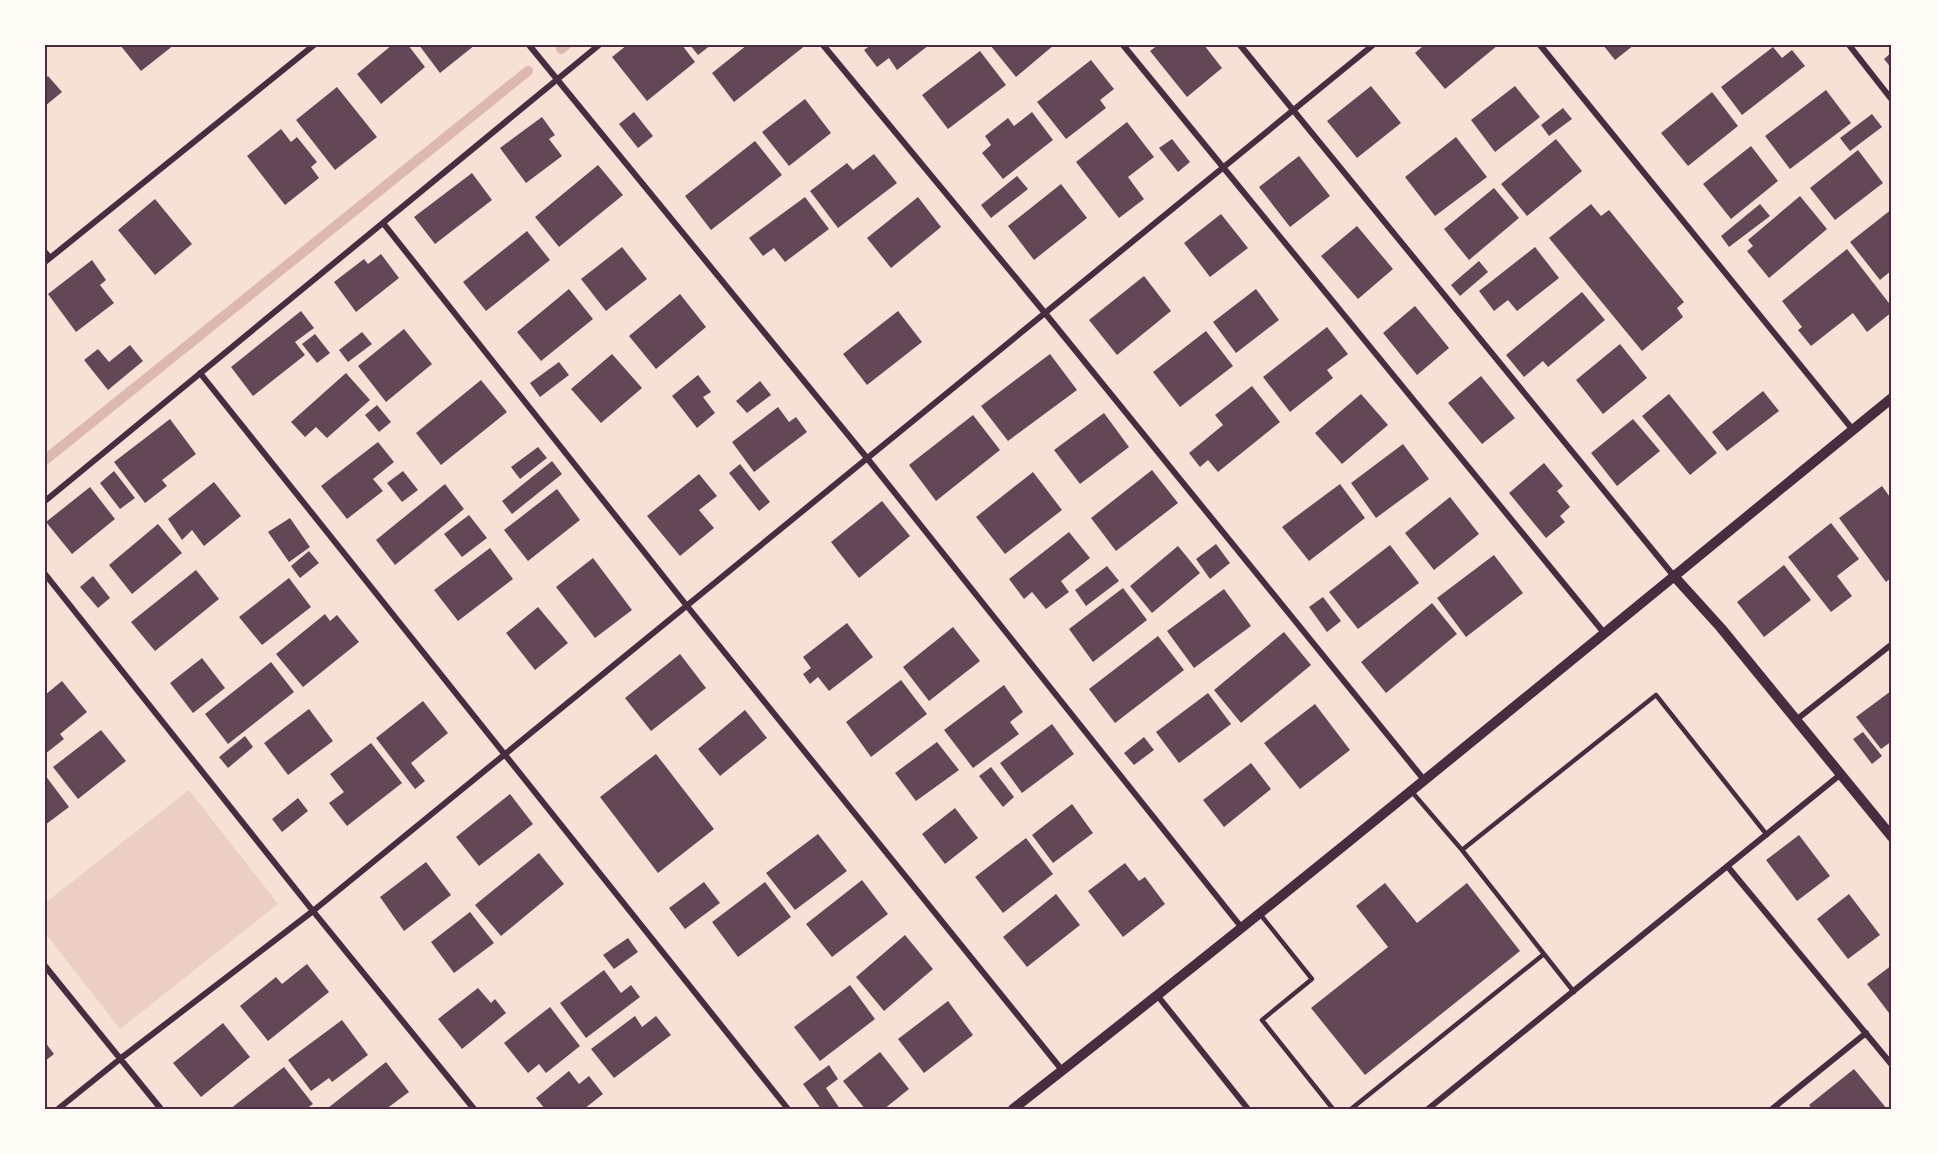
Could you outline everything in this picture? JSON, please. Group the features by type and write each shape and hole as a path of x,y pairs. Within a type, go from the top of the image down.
{"street":[{"path":"48,260 314,45"},
{"path":"529,45 867,458 1242,928"},
{"path":"45,501 599,45"},
{"path":"823,45 1045,313 1425,781"},
{"path":"1123,45 1605,634"},
{"path":"1240,45 1673,575 1721,628 1892,837"},
{"path":"58,1109 313,911 1373,45"},
{"path":"1540,45 1853,430"},
{"path":"1849,45 1892,100"},
{"path":"383,223 687,606 1062,1070"},
{"path":"200,373 788,1109"},
{"path":"1012,1109 1412,792 1605,634 1673,575 1892,398"},
{"path":"45,574 474,1109"},
{"path":"1796,720 1892,644"},
{"path":"1428,1109 1841,774"},
{"path":"1728,867 1892,1065"},
{"path":"45,966 160,1109"},
{"path":"1156,995 1248,1109"},
{"path":"1772,1109 1866,1033"}],"lane":[{"path":"45,251 48,260"},
{"path":"1462,850 1656,695 1767,835"},
{"path":"1412,792 1462,850 1574,992"},
{"path":"1260,914 1312,980 1262,1020 1334,1109"},
{"path":"1351,1109 1544,954"}],"shaded area":[{"path":"189,790 278,904 120,1029 45,933 45,903"}],"building":[{"path":"120,45 174,45 141,71"},
{"path":"392,45 408,45 425,67 381,104 357,74"},
{"path":"419,45 475,45 440,73"},
{"path":"627,45 682,45 695,62 647,101 612,57"},
{"path":"690,45 711,45 698,55"},
{"path":"747,45 806,45 734,102 712,73"},
{"path":"871,45 929,45 897,70 889,58 877,67 864,50"},
{"path":"990,45 1054,45 1016,77"},
{"path":"1158,45 1204,45 1222,68 1187,97 1150,51"},
{"path":"1424,45 1498,45 1445,89 1415,53"},
{"path":"1603,45 1634,45 1615,60"},
{"path":"1773,47 1782,58 1792,50 1805,66 1742,115 1721,87"},
{"path":"980,51 1006,85 948,129 922,95"},
{"path":"1892,52 1892,69 1884,59"},
{"path":"1091,60 1114,89 1100,100 1106,108 1066,139 1037,102"},
{"path":"48,76 62,92 45,106 45,79"},
{"path":"1371,86 1401,123 1357,158 1327,121"},
{"path":"1515,86 1540,117 1495,152 1471,120"},
{"path":"337,87 377,137 335,170 296,120"},
{"path":"1826,90 1851,123 1790,169 1765,136"},
{"path":"1712,92 1738,126 1688,166 1661,133"},
{"path":"805,99 831,133 789,166 762,132"},
{"path":"1563,108 1572,119 1549,136 1541,125"},
{"path":"634,112 653,136 638,148 619,124"},
{"path":"1032,112 1053,140 1003,179 982,153 991,145 985,136 1008,118 1014,126"},
{"path":"1872,114 1882,127 1850,151 1840,138"},
{"path":"542,117 555,135 549,139 562,156 526,183 500,148"},
{"path":"1127,122 1154,157 1128,177 1144,199 1119,218 1076,162"},
{"path":"281,129 291,142 297,137 317,162 311,167 319,178 285,205 247,156"},
{"path":"1456,137 1487,177 1435,216 1405,177"},
{"path":"1172,139 1190,162 1178,172 1159,148"},
{"path":"1556,139 1582,171 1527,216 1501,184"},
{"path":"755,141 782,175 711,230 685,196"},
{"path":"1751,146 1778,181 1731,219 1703,184"},
{"path":"1858,150 1883,183 1835,220 1810,188"},
{"path":"874,154 897,183 838,228 810,191 847,163 853,170"},
{"path":"1299,156 1330,196 1290,227 1259,187"},
{"path":"598,165 623,195 559,247 535,217"},
{"path":"472,173 492,200 435,244 414,217"},
{"path":"1017,176 1028,189 991,218 981,205"},
{"path":"1061,184 1087,218 1034,260 1008,226"},
{"path":"1494,188 1519,218 1469,260 1444,229"},
{"path":"1800,196 1827,229 1769,278 1747,251 1753,246 1748,240"},
{"path":"805,197 829,229 785,262 774,248 763,256 749,238"},
{"path":"918,197 941,227 891,268 867,238"},
{"path":"155,199 192,244 155,275 118,230"},
{"path":"1591,204 1601,216 1609,210 1684,302 1677,308 1683,317 1642,351 1549,238"},
{"path":"1760,204 1770,216 1729,247 1721,236"},
{"path":"1892,209 1892,270 1880,280 1850,242"},
{"path":"1221,214 1248,248 1210,277 1184,243"},
{"path":"1357,226 1393,269 1358,299 1321,256"},
{"path":"527,231 550,260 486,311 463,282"},
{"path":"622,247 647,279 606,311 581,279"},
{"path":"1535,247 1559,278 1517,311 1508,300 1494,311 1479,291"},
{"path":"1847,249 1892,307 1892,312 1867,332 1853,313 1811,346 1798,330 1802,327 1782,301"},
{"path":"381,254 399,278 356,312 334,282 364,259 368,264"},
{"path":"92,260 106,280 100,285 114,303 76,332 48,294"},
{"path":"1479,261 1488,272 1460,296 1451,285"},
{"path":"1144,276 1171,311 1117,355 1089,320"},
{"path":"569,289 593,319 541,361 517,332"},
{"path":"1256,289 1279,320 1236,353 1213,322"},
{"path":"1582,292 1605,320 1548,367 1543,361 1524,377 1506,355"},
{"path":"680,294 706,327 656,369 629,336"},
{"path":"1415,306 1449,348 1417,375 1383,333"},
{"path":"301,311 314,328 295,342 305,355 253,396 231,367"},
{"path":"898,311 922,342 867,385 843,354"},
{"path":"1327,327 1348,354 1327,370 1333,378 1290,412 1263,377"},
{"path":"404,329 432,364 386,402 358,366"},
{"path":"1206,331 1233,366 1180,407 1153,372"},
{"path":"362,332 372,344 348,362 339,350"},
{"path":"315,334 330,353 317,363 302,344"},
{"path":"1620,344 1647,378 1603,414 1576,380"},
{"path":"130,345 143,361 108,390 84,360 98,349 109,362"},
{"path":"612,354 642,388 601,423 571,389"},
{"path":"1050,354 1077,390 1008,441 981,406"},
{"path":"559,362 569,375 540,397 530,383"},
{"path":"346,373 370,400 327,438 316,427 305,437 291,422"},
{"path":"698,375 711,392 703,397 715,413 697,428 672,396"},
{"path":"1481,376 1515,418 1482,444 1448,403"},
{"path":"481,380 507,412 441,465 416,433"},
{"path":"760,381 771,395 747,413 736,401"},
{"path":"1252,386 1280,422 1218,472 1208,460 1200,467 1189,453 1223,425 1215,415"},
{"path":"1763,391 1779,411 1727,451 1712,432"},
{"path":"1361,394 1388,425 1342,464 1315,433"},
{"path":"1669,394 1717,453 1690,475 1642,416"},
{"path":"377,405 391,422 379,432 365,415"},
{"path":"778,407 789,422 796,417 807,432 754,472 732,442"},
{"path":"1104,413 1129,447 1080,484 1054,450"},
{"path":"973,415 1000,450 936,501 909,465"},
{"path":"170,419 196,454 162,480 167,486 145,503 114,462"},
{"path":"1633,419 1660,451 1617,486 1591,453"},
{"path":"378,442 394,462 373,479 383,491 347,519 321,486"},
{"path":"1403,444 1429,479 1376,518 1351,483"},
{"path":"538,447 547,458 520,479 511,467"},
{"path":"552,461 562,474 512,514 502,501"},
{"path":"1544,463 1563,486 1557,491 1570,507 1560,516 1565,522 1546,538 1509,493"},
{"path":"740,464 770,502 759,511 729,473"},
{"path":"1152,470 1178,503 1116,551 1091,518"},
{"path":"114,471 135,498 120,509 100,483"},
{"path":"403,471 418,490 402,502 387,483"},
{"path":"1033,472 1062,510 1005,554 976,517"},
{"path":"699,474 717,496 699,510 714,528 680,556 647,516"},
{"path":"214,482 241,516 204,546 192,530 182,540 168,519"},
{"path":"445,484 464,509 395,565 376,540"},
{"path":"1340,484 1365,518 1309,561 1282,527"},
{"path":"1882,486 1892,500 1892,577 1886,582 1839,518"},
{"path":"90,487 115,519 72,554 46,522"},
{"path":"557,489 580,520 528,561 504,530"},
{"path":"1450,497 1479,534 1434,570 1405,533"},
{"path":"882,501 910,536 859,578 831,542"},
{"path":"469,515 487,538 462,557 444,534"},
{"path":"290,518 310,547 289,562 268,532"},
{"path":"1831,523 1859,559 1837,576 1852,596 1831,612 1788,557"},
{"path":"158,524 182,553 132,594 109,565"},
{"path":"1069,532 1090,558 1061,581 1069,592 1046,609 1032,592 1024,599 1009,579"},
{"path":"1216,544 1230,563 1210,579 1196,559"},
{"path":"1390,545 1419,583 1358,629 1329,592"},
{"path":"1178,546 1200,573 1152,613 1130,586"},
{"path":"490,548 513,579 458,621 434,590"},
{"path":"309,551 319,563 300,578 291,566"},
{"path":"1494,555 1523,593 1466,637 1437,598"},
{"path":"593,558 632,610 595,638 556,587"},
{"path":"1784,565 1811,600 1764,637 1737,602"},
{"path":"1107,566 1119,581 1086,606 1075,590"},
{"path":"196,570 219,599 155,651 131,622"},
{"path":"93,576 110,598 98,608 80,587"},
{"path":"289,578 311,607 262,645 239,617"},
{"path":"1123,588 1147,620 1093,662 1069,629"},
{"path":"1224,589 1251,626 1194,668 1167,631"},
{"path":"1323,597 1341,621 1327,632 1309,607"},
{"path":"1432,603 1457,634 1386,693 1361,662"},
{"path":"538,607 568,643 535,670 506,633"},
{"path":"325,614 330,621 337,615 359,642 303,687 276,654"},
{"path":"847,623 873,657 829,691 818,677 810,684 803,674 811,668 803,657"},
{"path":"953,627 980,661 929,701 903,667"},
{"path":"1284,632 1311,665 1241,723 1214,690"},
{"path":"1158,636 1184,670 1115,723 1089,689"},
{"path":"680,654 706,688 651,731 625,698"},
{"path":"202,658 225,688 193,713 170,683"},
{"path":"271,662 294,692 228,744 205,714"},
{"path":"901,680 927,714 871,757 846,722"},
{"path":"62,681 87,712 60,734 64,739 45,754 45,695"},
{"path":"1004,685 1023,712 1010,722 1019,734 973,768 944,730"},
{"path":"1891,691 1892,741 1881,749 1856,717"},
{"path":"1208,693 1231,724 1179,763 1156,732"},
{"path":"423,701 448,733 411,763 425,781 415,789 376,738"},
{"path":"1315,704 1350,750 1300,789 1264,743"},
{"path":"309,709 333,741 288,775 264,743"},
{"path":"745,710 767,738 720,776 698,749"},
{"path":"1052,724 1074,754 1022,793 1000,763"},
{"path":"101,730 126,761 78,799 53,767"},
{"path":"1863,732 1882,756 1872,764 1853,739"},
{"path":"245,736 253,747 228,768 219,757"},
{"path":"1144,737 1154,750 1134,765 1124,753"},
{"path":"937,742 959,770 916,801 895,773"},
{"path":"371,743 402,783 347,826 329,803 344,792 330,774"},
{"path":"656,754 714,829 658,873 600,797"},
{"path":"1251,763 1271,789 1224,827 1203,800"},
{"path":"991,767 1014,797 1003,807 979,776"},
{"path":"45,775 69,807 45,825"},
{"path":"510,794 533,824 479,866 456,837"},
{"path":"298,798 308,811 282,832 272,819"},
{"path":"1072,804 1093,833 1053,863 1032,835"},
{"path":"955,808 978,838 945,864 922,834"},
{"path":"818,834 847,871 795,910 766,873"},
{"path":"1799,835 1830,876 1797,901 1766,860"},
{"path":"1026,838 1053,874 1003,913 975,877"},
{"path":"539,853 564,884 501,936 475,905"},
{"path":"426,862 451,895 404,931 380,897"},
{"path":"1125,863 1139,881 1145,877 1165,904 1123,937 1088,891"},
{"path":"862,880 888,914 832,957 806,924"},
{"path":"704,882 720,903 685,929 669,908"},
{"path":"765,882 791,917 738,957 712,922"},
{"path":"1385,883 1417,923 1467,883 1520,951 1365,1075 1311,1008 1388,947 1356,906"},
{"path":"1056,894 1080,925 1027,967 1003,937"},
{"path":"1849,894 1880,935 1848,959 1817,919"},
{"path":"470,912 494,943 454,973 431,942"},
{"path":"905,935 933,969 884,1011 856,977"},
{"path":"628,938 638,952 614,969 603,955"},
{"path":"307,964 329,992 268,1041 240,1006 276,977 282,984"},
{"path":"1892,965 1892,1017 1867,984"},
{"path":"604,970 621,993 631,985 640,997 586,1038 560,1003"},
{"path":"850,985 875,1019 820,1061 794,1027"},
{"path":"478,988 491,1003 495,999 506,1013 462,1049 438,1019"},
{"path":"948,1001 973,1035 924,1073 898,1039"},
{"path":"550,1007 580,1046 546,1073 539,1064 528,1073 504,1043"},
{"path":"635,1016 642,1027 656,1016 671,1035 614,1078 591,1049"},
{"path":"342,1020 368,1055 332,1082 329,1078 311,1091 288,1060"},
{"path":"223,1023 250,1057 201,1097 173,1063"},
{"path":"45,1042 54,1054 45,1061"},
{"path":"880,1052 909,1089 884,1109 865,1109 843,1081"},
{"path":"386,1062 409,1092 386,1109 328,1108"},
{"path":"829,1065 838,1079 826,1088 840,1109 821,1109 803,1084"},
{"path":"284,1067 313,1104 306,1109 230,1109"},
{"path":"1854,1069 1887,1109 1812,1109 1809,1105"},
{"path":"569,1071 579,1084 589,1076 603,1094 584,1109 545,1109 536,1098"}],"waterway":[{"path":"561,49 566,45"},
{"path":"45,460 528,71"}]}
